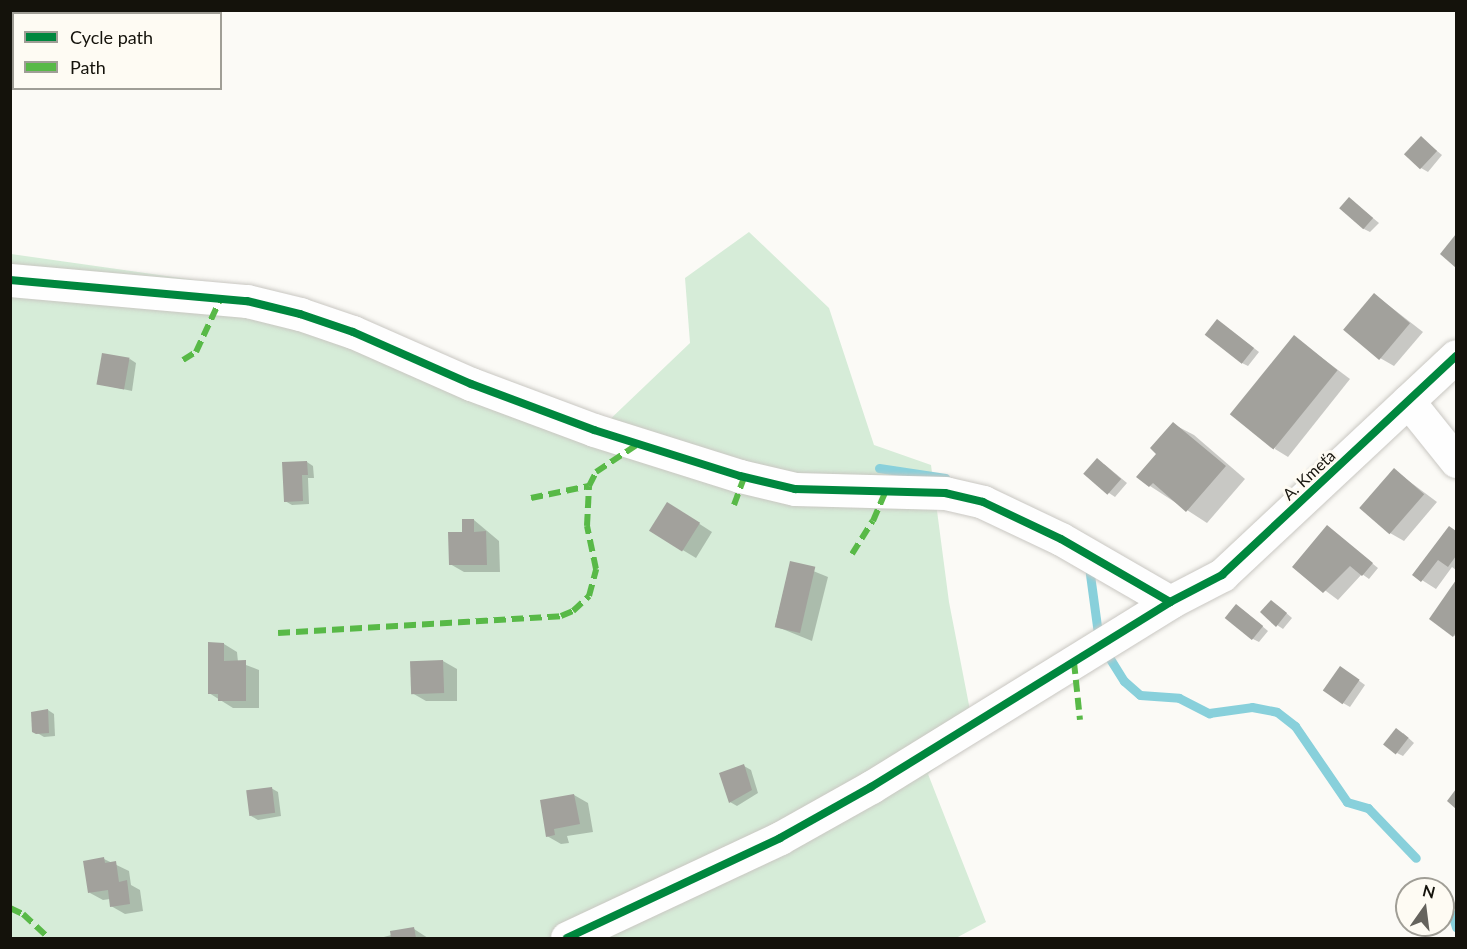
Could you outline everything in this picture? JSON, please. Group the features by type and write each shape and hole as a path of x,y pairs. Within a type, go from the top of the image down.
{"street":[{"path":"10,280 238,300 300,314 594,430 740,477 817,490 945,493 983,502 1061,539 1170,602"},
{"name":"A. Kmeťa","path":"567,939 780,838 871,787 1170,602 1222,575 1456,356"},
{"path":"1408,401 1456,461"}],"green space":[{"path":"749,232 829,308 874,445 931,465 949,602 975,736 928,774 986,922 956,938 11,938 11,254 278,292 603,426 690,343 685,278"}],"building":[{"path":"1421,136 1437,151 1420,169 1404,154"},
{"path":"1349,197 1373,218 1363,229 1339,208"},
{"path":"1456,234 1456,268 1440,254"},
{"path":"1374,293 1410,323 1379,360 1343,330"},
{"path":"1217,319 1254,348 1242,364 1205,335"},
{"path":"1294,335 1338,370 1273,450 1230,414"},
{"path":"102,353 130,358 124,389 96,385"},
{"path":"1173,422 1226,466 1186,512 1153,483 1149,487 1136,477 1156,454 1150,448"},
{"path":"1097,458 1121,479 1107,495 1083,474"},
{"path":"307,461 308,475 302,475 303,501 284,502 282,462"},
{"path":"1394,468 1424,494 1389,534 1359,508"},
{"path":"667,502 700,523 682,552 649,531"},
{"path":"462,519 474,519 474,532 486,531 487,565 449,565 448,532 462,532"},
{"path":"1327,525 1373,563 1362,576 1350,566 1323,593 1292,567"},
{"path":"1449,526 1456,531 1456,556 1448,567 1438,560 1421,582 1412,575"},
{"path":"790,561 815,567 800,633 775,627"},
{"path":"1456,580 1456,632 1453,637 1429,619"},
{"path":"1271,600 1287,613 1276,627 1260,612"},
{"path":"1236,604 1263,626 1252,640 1225,618"},
{"path":"208,642 224,643 224,661 246,660 246,701 218,701 218,694 208,694"},
{"path":"443,660 444,693 411,694 410,661"},
{"path":"1340,666 1360,680 1342,704 1323,691"},
{"path":"48,709 49,733 32,732 31,712"},
{"path":"1396,728 1409,738 1396,754 1383,745"},
{"path":"744,764 752,790 729,803 719,773"},
{"path":"272,787 275,813 249,816 246,790"},
{"path":"1456,789 1456,809 1447,801"},
{"path":"574,794 580,824 554,829 555,835 546,837 540,800"},
{"path":"104,857 105,863 116,861 119,882 127,880 130,904 110,907 108,890 88,893 83,861"},
{"path":"414,927 416,938 391,938 390,931"}],"waterway":[{"path":"879,468 945,478"},
{"path":"1089,567 1098,634"},
{"path":"1107,654 1124,681 1140,695 1179,698 1209,713 1252,707 1277,712 1295,726 1347,802 1368,808 1416,858"}],"marked path":[{"path":"183,360 196,352 221,298"},
{"path":"278,633 561,616 573,611 589,596 596,569 587,526 589,486 596,472 638,444"},
{"path":"734,505 744,477"},
{"path":"531,498 589,486"},
{"path":"852,554 873,521 885,493"},
{"path":"1074,662 1080,720"},
{"path":"10,908 23,914 49,938"}],"cycle path":[{"path":"10,280 247,301 300,314 353,332 471,384 594,430 740,476 795,489 945,493 983,502 1061,539 1170,602"},
{"path":"567,938 780,838 871,787 1170,602 1222,575 1456,356"}]}
